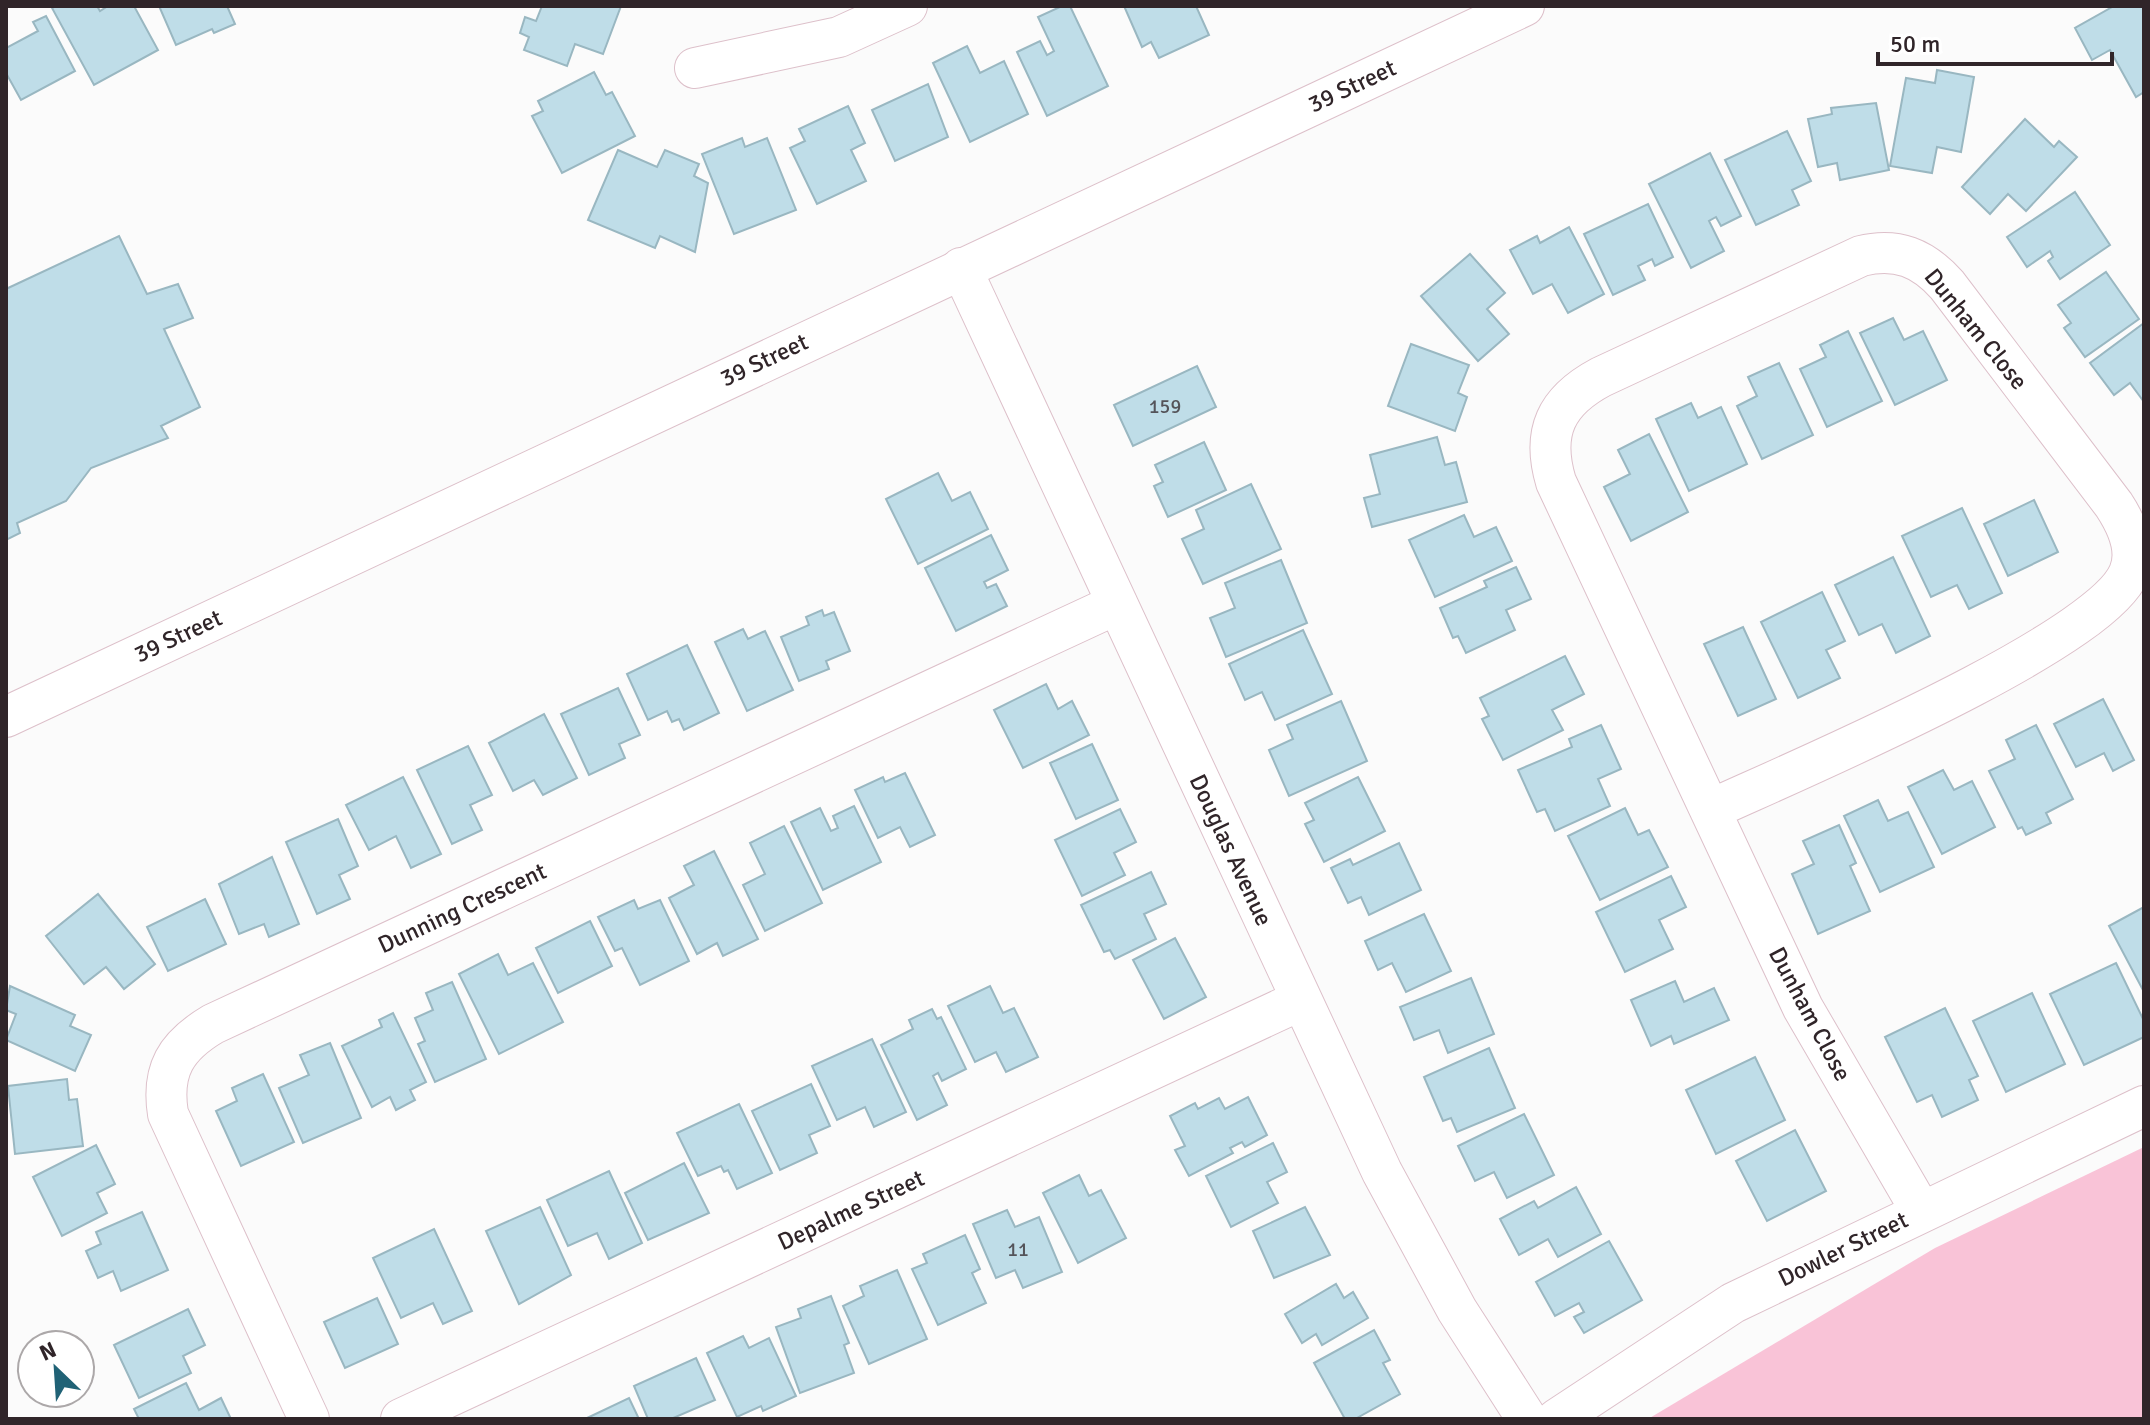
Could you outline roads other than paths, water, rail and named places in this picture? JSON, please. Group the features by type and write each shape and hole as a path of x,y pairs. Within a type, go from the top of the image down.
{"street":[{"path":"695,68 839,37 861,16 907,6"},
{"name":"39 Street","path":"6,717 1524,6"},
{"name":"Dunham Close","path":"1710,810 1992,677 2096,611 2114,596 2131,570 2131,537 2114,505 1947,285 1934,270 1904,254 1878,252 1861,256 1601,377 1572,396 1551,428 1550,462 1556,482 1710,810 1803,1008 1921,1211"},
{"name":"Douglas Avenue","path":"961,268 1301,1000 1418,1241 1457,1310 1527,1419"},
{"name":"Dunning Crescent","path":"309,1419 168,1114 165,1082 168,1068 186,1043 228,1017 1117,604"},
{"name":"Depalme Street","path":"401,1419 1301,1000"},
{"name":"Dowler Street","path":"1557,1419 1733,1303 2144,1106"}]}
